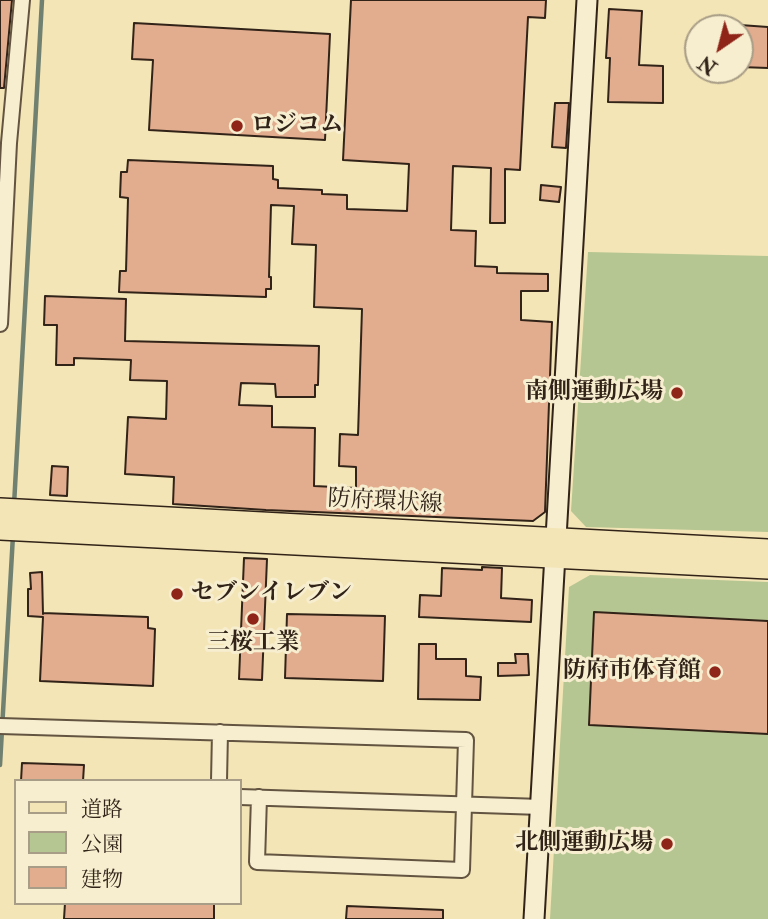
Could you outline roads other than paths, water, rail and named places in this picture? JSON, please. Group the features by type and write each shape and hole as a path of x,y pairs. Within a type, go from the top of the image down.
{"main road":[{"name":"防府環状線","path":"0,509 556,548 768,568"},
{"name":"防府環状線","path":"0,529 556,548 768,550"}],"street":[{"path":"0,324 9,143 22,0"},
{"path":"534,919 587,0"},
{"path":"0,726 466,740 462,870 257,862 259,797"},
{"path":"219,779 220,732"},
{"path":"242,797 541,807"}],"waterway":[{"path":"14,505 42,0"},
{"path":"0,765 13,535"}],"place":[{"name":"ロジコム","path":"237,126"},
{"name":"南側運動広場","path":"677,393"},
{"name":"セブンイレブン","path":"177,594"},
{"name":"三桜工業","path":"253,619"},
{"name":"防府市体育館","path":"715,672"},
{"name":"北側運動広場","path":"667,844"}]}
